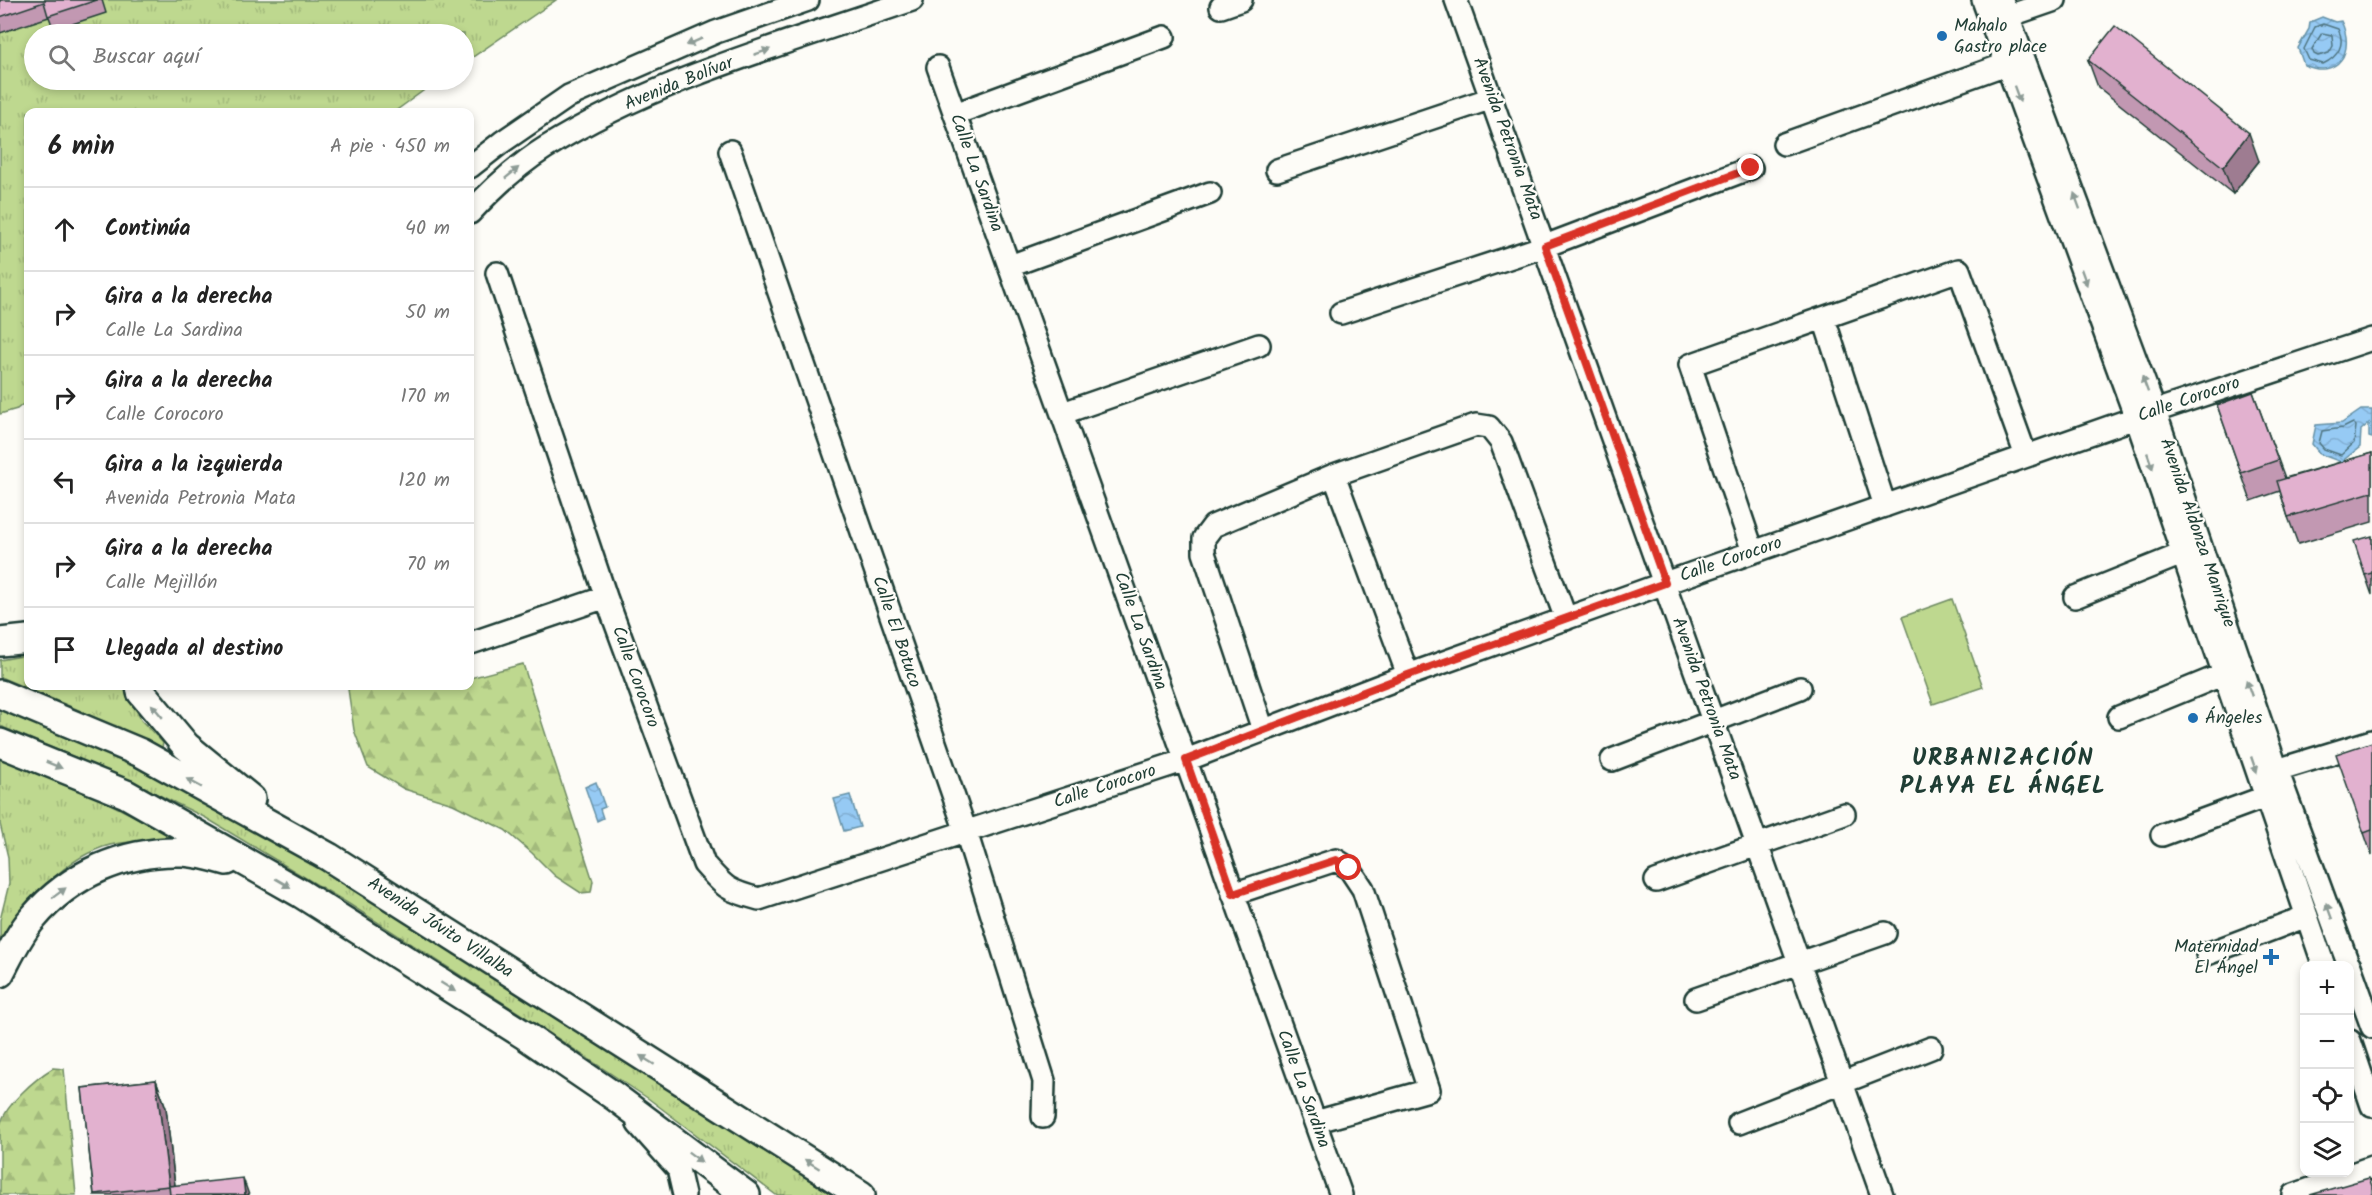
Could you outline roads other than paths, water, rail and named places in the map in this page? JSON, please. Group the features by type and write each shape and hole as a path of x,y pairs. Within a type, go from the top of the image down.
{"main road":[{"path":"0,642 24,639"},
{"path":"141,690 186,746 238,790 329,857"},
{"name":"Avenida Jóvito Villalba","path":"0,694 141,753 329,857 861,1195"},
{"path":"0,742 126,794 300,893 526,1035 614,1096 746,1195"},
{"path":"0,973 20,936 50,900 96,868 124,858 156,852 185,852 255,867"}],"street":[{"name":"Avenida Bolívar","path":"474,164 569,96 716,32 808,0"},
{"name":"Avenida Bolívar","path":"474,209 489,192 544,148 603,116 682,80 912,0"},
{"path":"1221,7 1241,0"},
{"name":"Avenida Petronia Mata","path":"1456,0 1882,1195"},
{"name":"Avenida Aldonza Manrique","path":"1983,0 2000,13 2015,61 2347,961"},
{"path":"2000,13 2055,0"},
{"path":"955,114 1164,37"},
{"path":"1784,144 2015,61"},
{"name":"Calle La Sardina","path":"938,67 1341,1195"},
{"path":"1277,170 1492,98"},
{"name":"Calle El Botuco","path":"730,151 966,832 1044,1081 1043,1117"},
{"path":"1341,314 1545,246 1751,168"},
{"path":"1010,266 1210,193"},
{"path":"1753,552 1690,365 1959,270 2026,456"},
{"name":"Calle Corocoro","path":"497,273 606,597 705,864 724,886 734,892 759,899 1186,760 1408,675 1665,583 2145,414 2372,339"},
{"path":"1824,319 1885,506"},
{"path":"1063,413 1259,345"},
{"name":"Avenida Aldonza Manrique","path":"2145,414 2182,554 2322,961"},
{"path":"1263,730 1204,554 1204,538 1213,526 1334,475 1476,425 1489,427 1501,442 1566,619"},
{"path":"1334,475 1408,675"},
{"path":"2075,597 2182,554"},
{"path":"474,642 606,597"},
{"path":"2119,717 2224,674"},
{"path":"1612,759 1800,688"},
{"path":"2277,771 2372,741"},
{"path":"2162,835 2265,796"},
{"path":"1656,880 1844,814"},
{"path":"1233,894 1336,860 1349,868 1363,889 1429,1090 1315,1122"},
{"path":"2207,954 2307,916"},
{"path":"1696,999 1885,933"},
{"name":"Avenida Aldonza Manrique","path":"2354,979 2372,1027"},
{"path":"1739,1123 1931,1048"},
{"path":"2354,1055 2372,1106"},
{"path":"614,1096 678,1169 684,1195"},
{"path":"2294,1195 2372,1167"}],"water":[{"path":"2322,17 2335,22 2341,21 2345,32 2345,52 2335,66 2316,69 2304,65 2298,48 2309,29 2310,22"},
{"path":"2361,410 2372,410 2372,438 2369,437 2369,423 2361,430 2360,447 2341,462 2320,454 2312,444 2316,425 2342,423"},
{"path":"596,782 605,807 600,809 603,818 597,821 585,787"},
{"path":"850,795 860,827 844,831 834,799"}],"place":[{"name":"Mahalo Gastro place","path":"1942,36"},
{"name":"Ángeles","path":"2193,718"},
{"name":"Maternidad El Ángel","path":"2271,957"}],"district":[{"name":"URBANIZACIÓN PLAYA EL ÁNGEL","path":"2003,772"}]}
